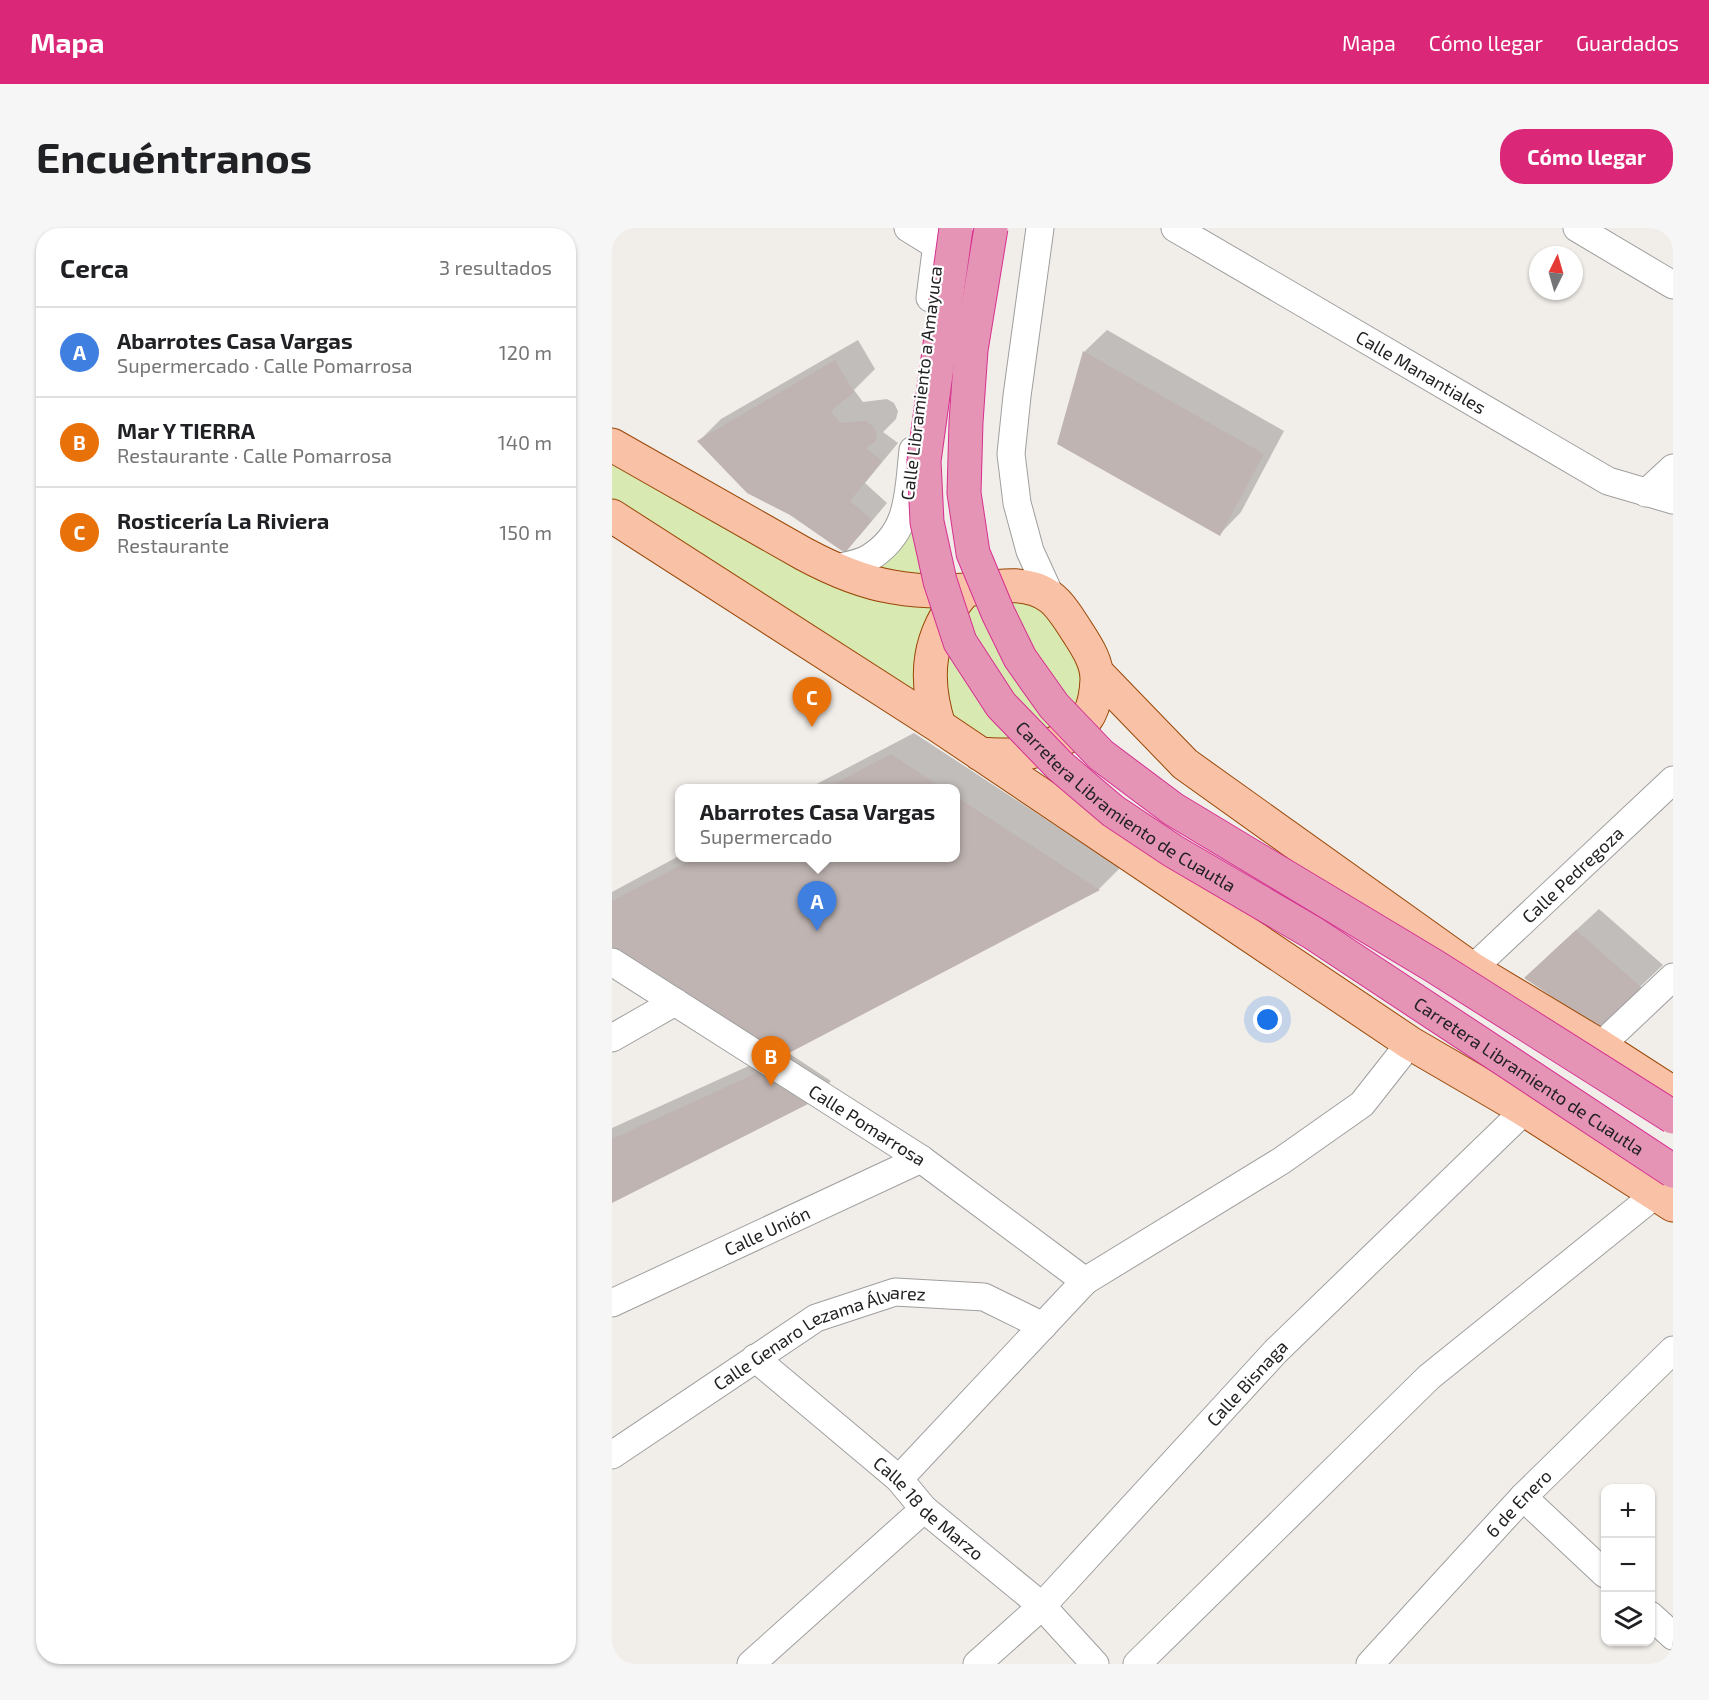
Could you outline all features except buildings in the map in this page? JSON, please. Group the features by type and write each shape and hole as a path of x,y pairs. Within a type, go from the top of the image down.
{"highway":[{"name":"Carretera Libramiento de Cuautla","path":"991,228 971,350 964,493 973,553 981,573 1020,658 1053,706 1101,755 1173,809 1434,966 1673,1117"},
{"name":"Carretera Libramiento de Cuautla","path":"944,234 924,461 927,522 940,581 960,642 1001,705 1060,766 1113,811 1173,851 1313,933 1667,1190"}],"main road":[{"path":"613,448 833,569 864,580 895,588 965,590 1007,585 1030,588 1051,597 1072,622 1090,653 1097,673 1096,700 1086,721 1068,736 1048,747 1026,754 1003,756 980,754"},
{"path":"612,516 939,726 1410,1043 1667,1190"},
{"path":"939,726 930,686 931,654 949,609 965,590"},
{"path":"1097,673 1185,764 1472,969 1673,1093"}],"street":[{"path":"909,228 944,234"},
{"path":"1040,228 1011,454 1017,503 1030,551 1051,597"},
{"name":"Calle Manantiales","path":"1175,228 1608,481 1673,500"},
{"path":"1577,228 1673,285"},
{"name":"Calle Libramiento a Amayuca","path":"833,569 867,559 891,540 905,514 944,234"},
{"path":"1646,493 1673,468"},
{"name":"Calle Pedregoza","path":"1472,969 1673,780"},
{"name":"Calle Pomarrosa","path":"612,962 921,1159 1085,1281"},
{"path":"1600,1046 1673,977"},
{"path":"612,1038 675,1002"},
{"path":"899,1479 1085,1281 1281,1161 1362,1104 1410,1043"},
{"name":"Calle Bisnaga","path":"977,1664 1042,1606 1276,1351 1525,1110"},
{"name":"Calle Unión","path":"612,1303 921,1159"},
{"path":"1137,1664 1429,1377 1667,1190"},
{"name":"Calle Genaro Lezama Álvarez","path":"612,1455 816,1318 895,1292 984,1297 1043,1326"},
{"name":"6 de Enero","path":"1378,1662 1523,1497 1673,1350"},
{"name":"Calle 18 de Marzo","path":"755,1358 899,1479 924,1509 1042,1606 1095,1664"},
{"path":"1523,1497 1601,1570"},
{"path":"750,1664 924,1509"},
{"path":"1655,1620 1673,1636"}],"green space":[{"path":"933,392 943,590 1051,597 1096,700 1003,756 612,516 612,445 833,569 891,540"}],"place":[{"name":"Rosticería La Riviera","path":"812,727"},
{"name":"Abarrotes Casa Vargas","path":"817,931"},
{"name":"Mar Y TIERRA","path":"771,1086"}]}
